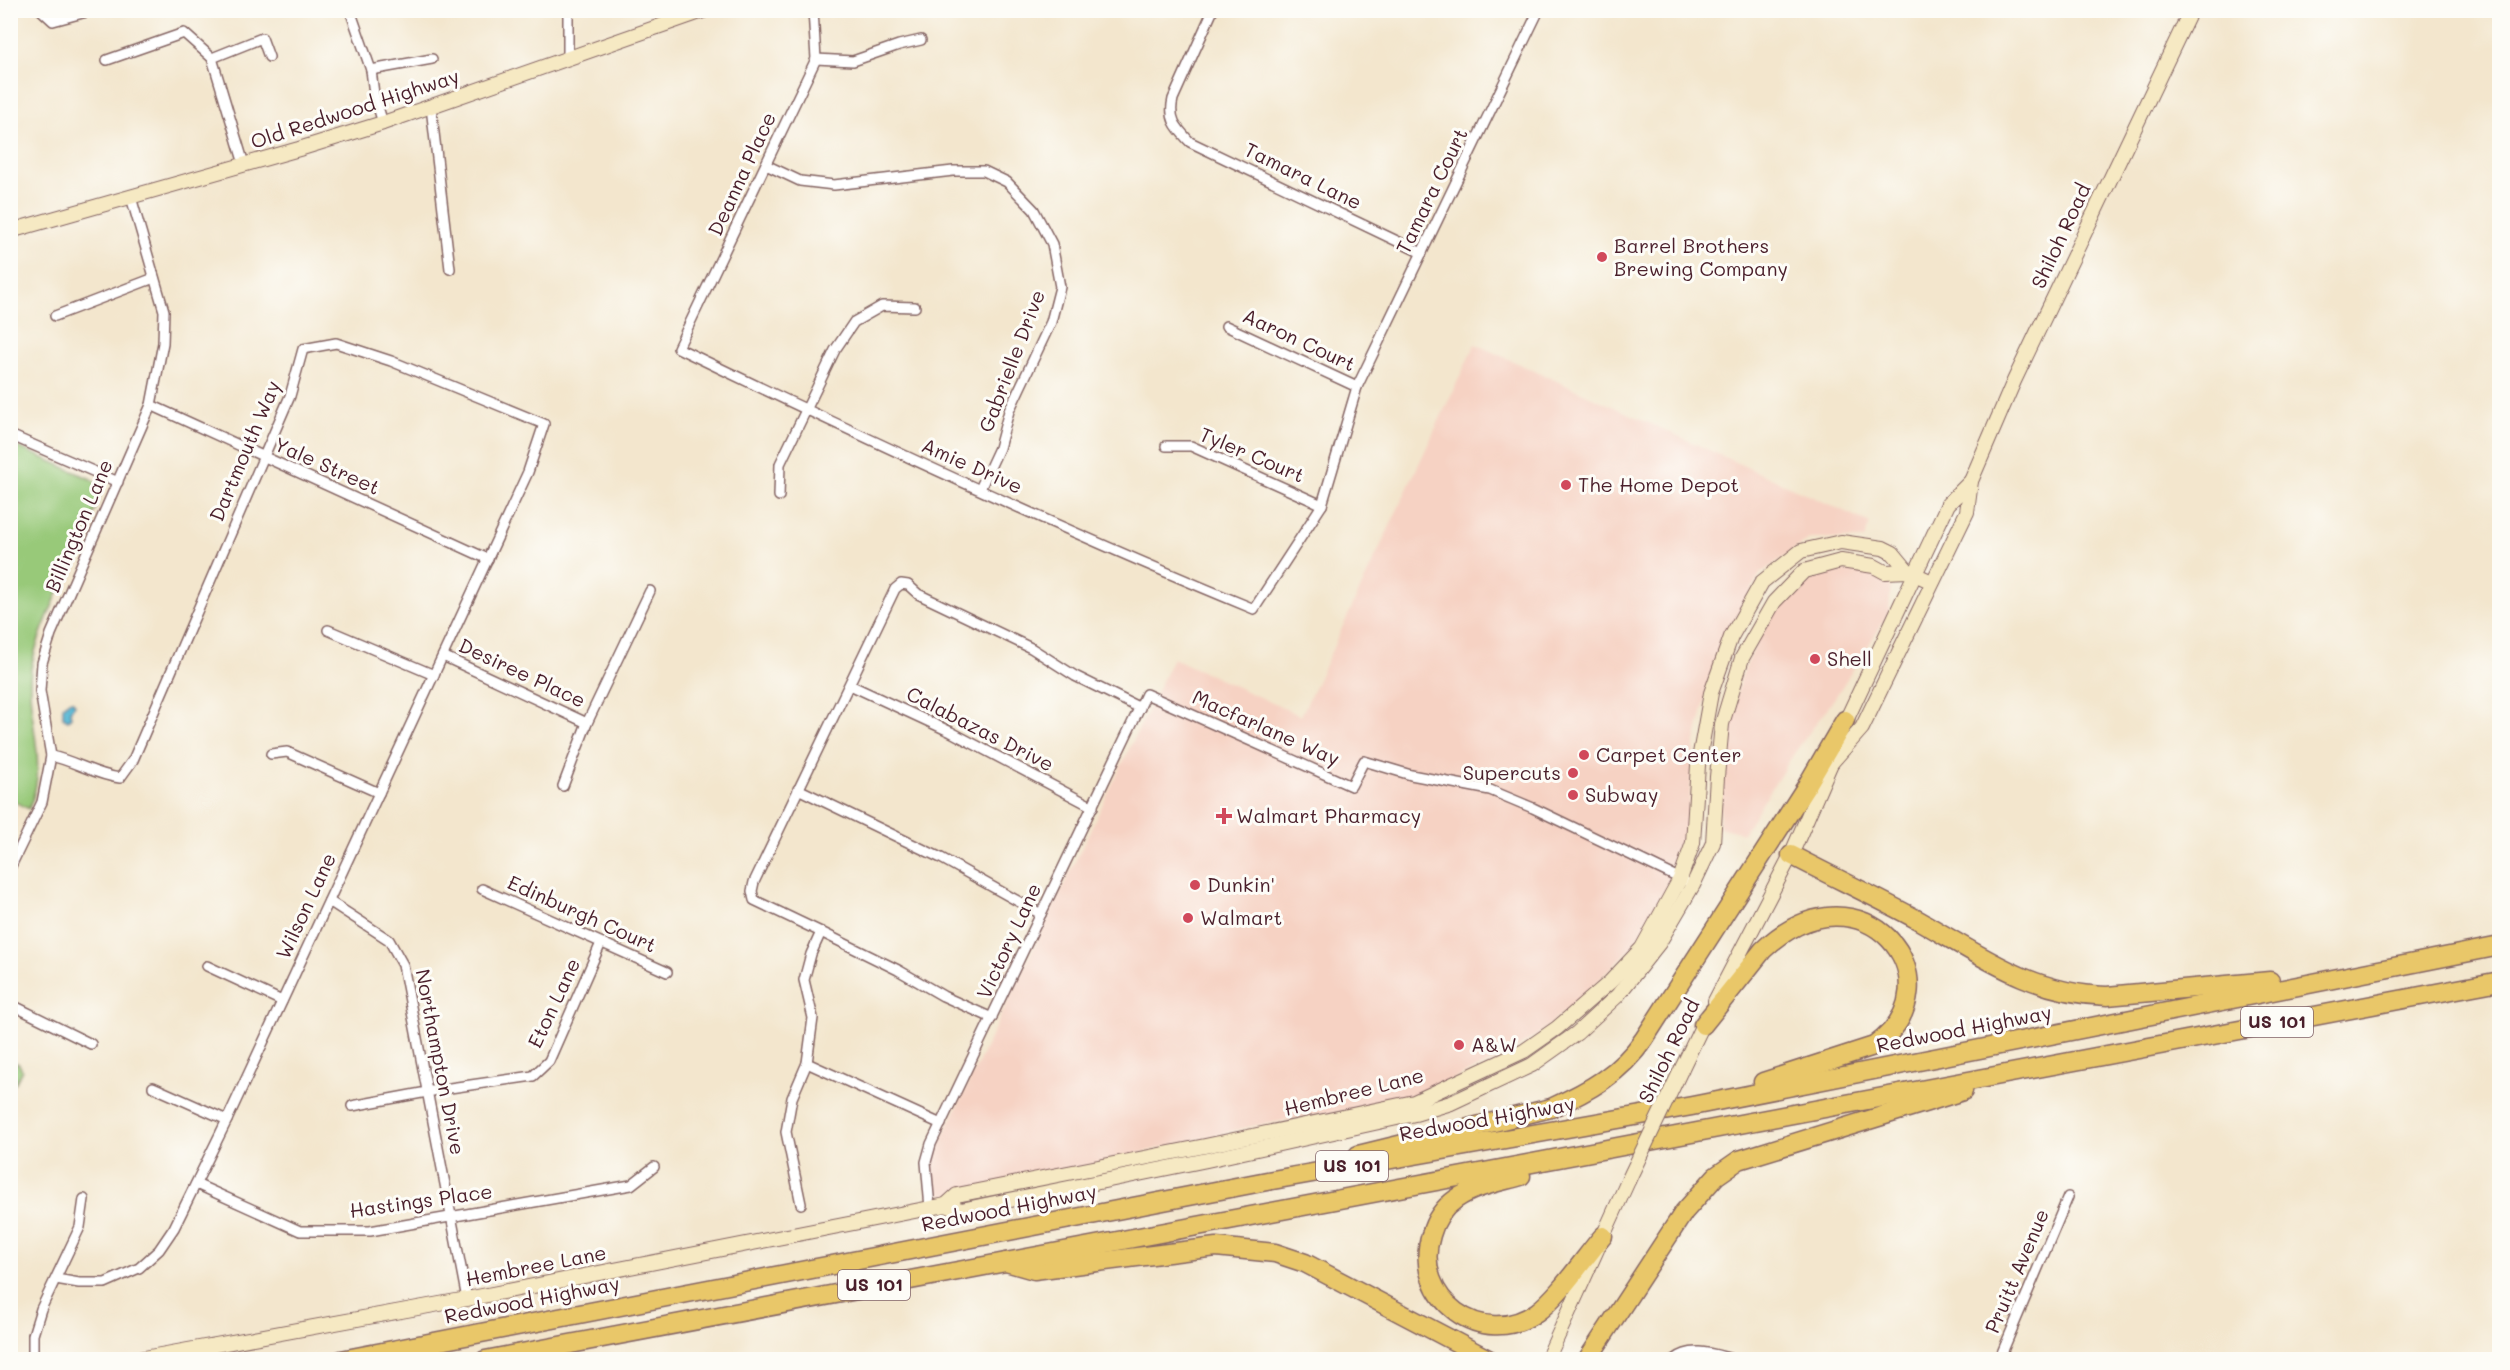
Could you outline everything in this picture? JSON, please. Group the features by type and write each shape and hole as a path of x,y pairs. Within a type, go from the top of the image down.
{"highway":[{"path":"1267,1181 1388,1146 1551,1108 1608,1079 1633,1055 1644,1039 1806,787 1845,720"},
{"path":"1791,855 1915,919 2014,975 2058,990 2084,995 2107,996 2364,972"},
{"path":"1692,1106 1874,1046 1898,1024 1908,996 1907,970 1894,943 1872,924 1842,915 1810,921 1786,931 1764,950 1703,1026"},
{"name":"Redwood Highway","path":"341,1359 1267,1181 1692,1106 2499,946"},
{"name":"US 101","path":"484,1359 2499,981"},
{"path":"1587,1359 1684,1212 1716,1176 1739,1160 2047,1065"},
{"path":"1602,1236 1537,1312 1508,1324 1480,1324 1452,1309 1433,1287 1426,1262 1430,1238 1438,1217 1461,1196 1608,1149"},
{"path":"1002,1261 1034,1270 1216,1247 1275,1253 1305,1263 1490,1359"}],"street":[{"path":"41,10 53,21 94,10"},
{"path":"350,10 370,70 374,94 384,123"},
{"path":"568,10 568,59"},
{"name":"Old Redwood Highway","path":"10,231 384,123 706,10"},
{"name":"Deanna Place","path":"678,348 816,59 813,10"},
{"name":"Tamara Lane","path":"1213,10 1173,99 1170,111 1173,125 1191,142 1422,253"},
{"name":"Tamara Court","path":"1254,609 1322,505 1357,387 1539,10"},
{"name":"Shiloh Road","path":"1832,762 1862,728 1967,512 1971,481 2014,381 2191,10"},
{"path":"106,60 184,33 212,58 244,164"},
{"path":"212,58 262,38 269,57"},
{"path":"816,59 853,62 899,45 921,40"},
{"path":"370,70 432,59"},
{"path":"431,107 450,269"},
{"name":"Gabrielle Drive","path":"766,165 800,181 834,185 954,171 984,171 1007,182 1034,210 1052,244 1060,287 1051,322 1008,411 999,448 980,489"},
{"name":"Billington Lane","path":"10,868 42,802 51,756 40,691 42,663 51,634 151,405 164,332 164,311 131,197"},
{"path":"55,316 154,278"},
{"path":"778,496 780,464 835,350 854,322 882,306 915,307"},
{"name":"Aaron Court","path":"1226,326 1357,387"},
{"name":"Dartmouth Way","path":"51,756 102,776 120,777 133,760 290,396 303,349 336,343 391,362 544,424 528,472"},
{"name":"Amie Drive","path":"678,348 806,410 1129,558 1254,609"},
{"name":"Yale Street","path":"151,405 488,559"},
{"path":"10,435 118,482"},
{"name":"Tyler Court","path":"1166,446 1191,446 1322,505"},
{"name":"Wilson Lane","path":"56,1279 80,1283 105,1282 140,1268 159,1250 174,1228 227,1120 528,472"},
{"name":"Shiloh Road","path":"1548,1359 1602,1236 1682,1068 1791,855 1832,762 1845,720 1912,573 1948,504 1971,481"},
{"name":"Hembree Lane","path":"1686,882 1693,843 1698,765 1711,693 1731,637 1762,582 1802,551 1841,542 1883,548 1893,553 1912,573"},
{"name":"Hembree Lane","path":"133,1359 467,1299 946,1205 961,1210 1207,1160 1451,1104 1532,1065 1577,1033 1617,996 1659,944 1686,882 1713,843 1722,724 1742,658 1774,602 1790,584 1804,571 1841,561 1874,567 1885,572 1912,573 1932,582"},
{"path":"992,1018 943,996 898,970 754,900 752,891 754,882 798,789 850,685 891,595 901,584 909,585 918,594 1031,648 1075,676 1140,708"},
{"path":"563,786 587,723 650,591"},
{"path":"328,630 434,675"},
{"name":"Desiree Place","path":"443,656 587,723"},
{"name":"Calabazas Drive","path":"850,685 951,732 1093,807"},
{"path":"1711,693 1715,712 1707,760 1709,770 1717,777"},
{"name":"Victory Lane","path":"930,1208 926,1162 940,1124 1146,694"},
{"name":"Macfarlane Way","path":"1146,694 1351,786 1364,761 1411,775 1490,790 1533,808 1686,882"},
{"path":"271,754 287,752 379,793"},
{"path":"798,789 941,858 1041,914"},
{"name":"Edinburgh Court","path":"482,889 667,972"},
{"name":"Northampton Drive","path":"329,901 389,940 404,965 467,1299"},
{"path":"801,1204 786,1132 792,1098 807,1063 813,1018 804,980 811,954 821,933"},
{"name":"Eton Lane","path":"352,1106 533,1076 549,1061 601,942"},
{"path":"207,966 282,1001"},
{"path":"10,1004 91,1044"},
{"path":"807,1063 940,1124"},
{"path":"153,1087 227,1120"},
{"name":"Hastings Place","path":"196,1184 300,1231 370,1230 631,1185 654,1167"},
{"name":"Pruitt Avenue","path":"1999,1359 2068,1197"},
{"path":"33,1359 33,1335 40,1309 80,1227 84,1199"},
{"path":"1674,1359 1680,1355 1699,1351 1736,1359"}],"shaded area":[{"path":"1475,344 1870,523 1864,539 1809,539 1760,574 1714,663 1694,746 1686,844 1662,898 1637,943 1538,1035 1497,1060 1402,1101 1253,1126 1061,1172 943,1196 932,1188 933,1157 1173,658 1301,716"},
{"path":"1859,571 1891,582 1889,613 1743,833 1719,827 1724,751 1740,680 1762,630 1792,590 1827,572"}],"green space":[{"path":"11,444 91,479 100,492 96,508 46,620 33,660 30,687 37,773 35,791 29,809 11,800"},
{"path":"14,1062 19,1064 22,1070 15,1084 11,1082 11,1068"}],"water":[{"path":"73,701 75,705 70,711 71,717 68,720 63,717 63,706"}],"place":[{"name":"Barrel Brothers Brewing Company","path":"1602,257"},
{"name":"The Home Depot","path":"1566,485"},
{"name":"Shell","path":"1815,659"},
{"name":"Carpet Center","path":"1584,755"},
{"name":"Supercuts","path":"1573,773"},
{"name":"Subway","path":"1573,795"},
{"name":"Walmart Pharmacy","path":"1224,816"},
{"name":"Dunkin'","path":"1195,885"},
{"name":"Walmart","path":"1188,918"},
{"name":"A&W","path":"1459,1045"}]}
